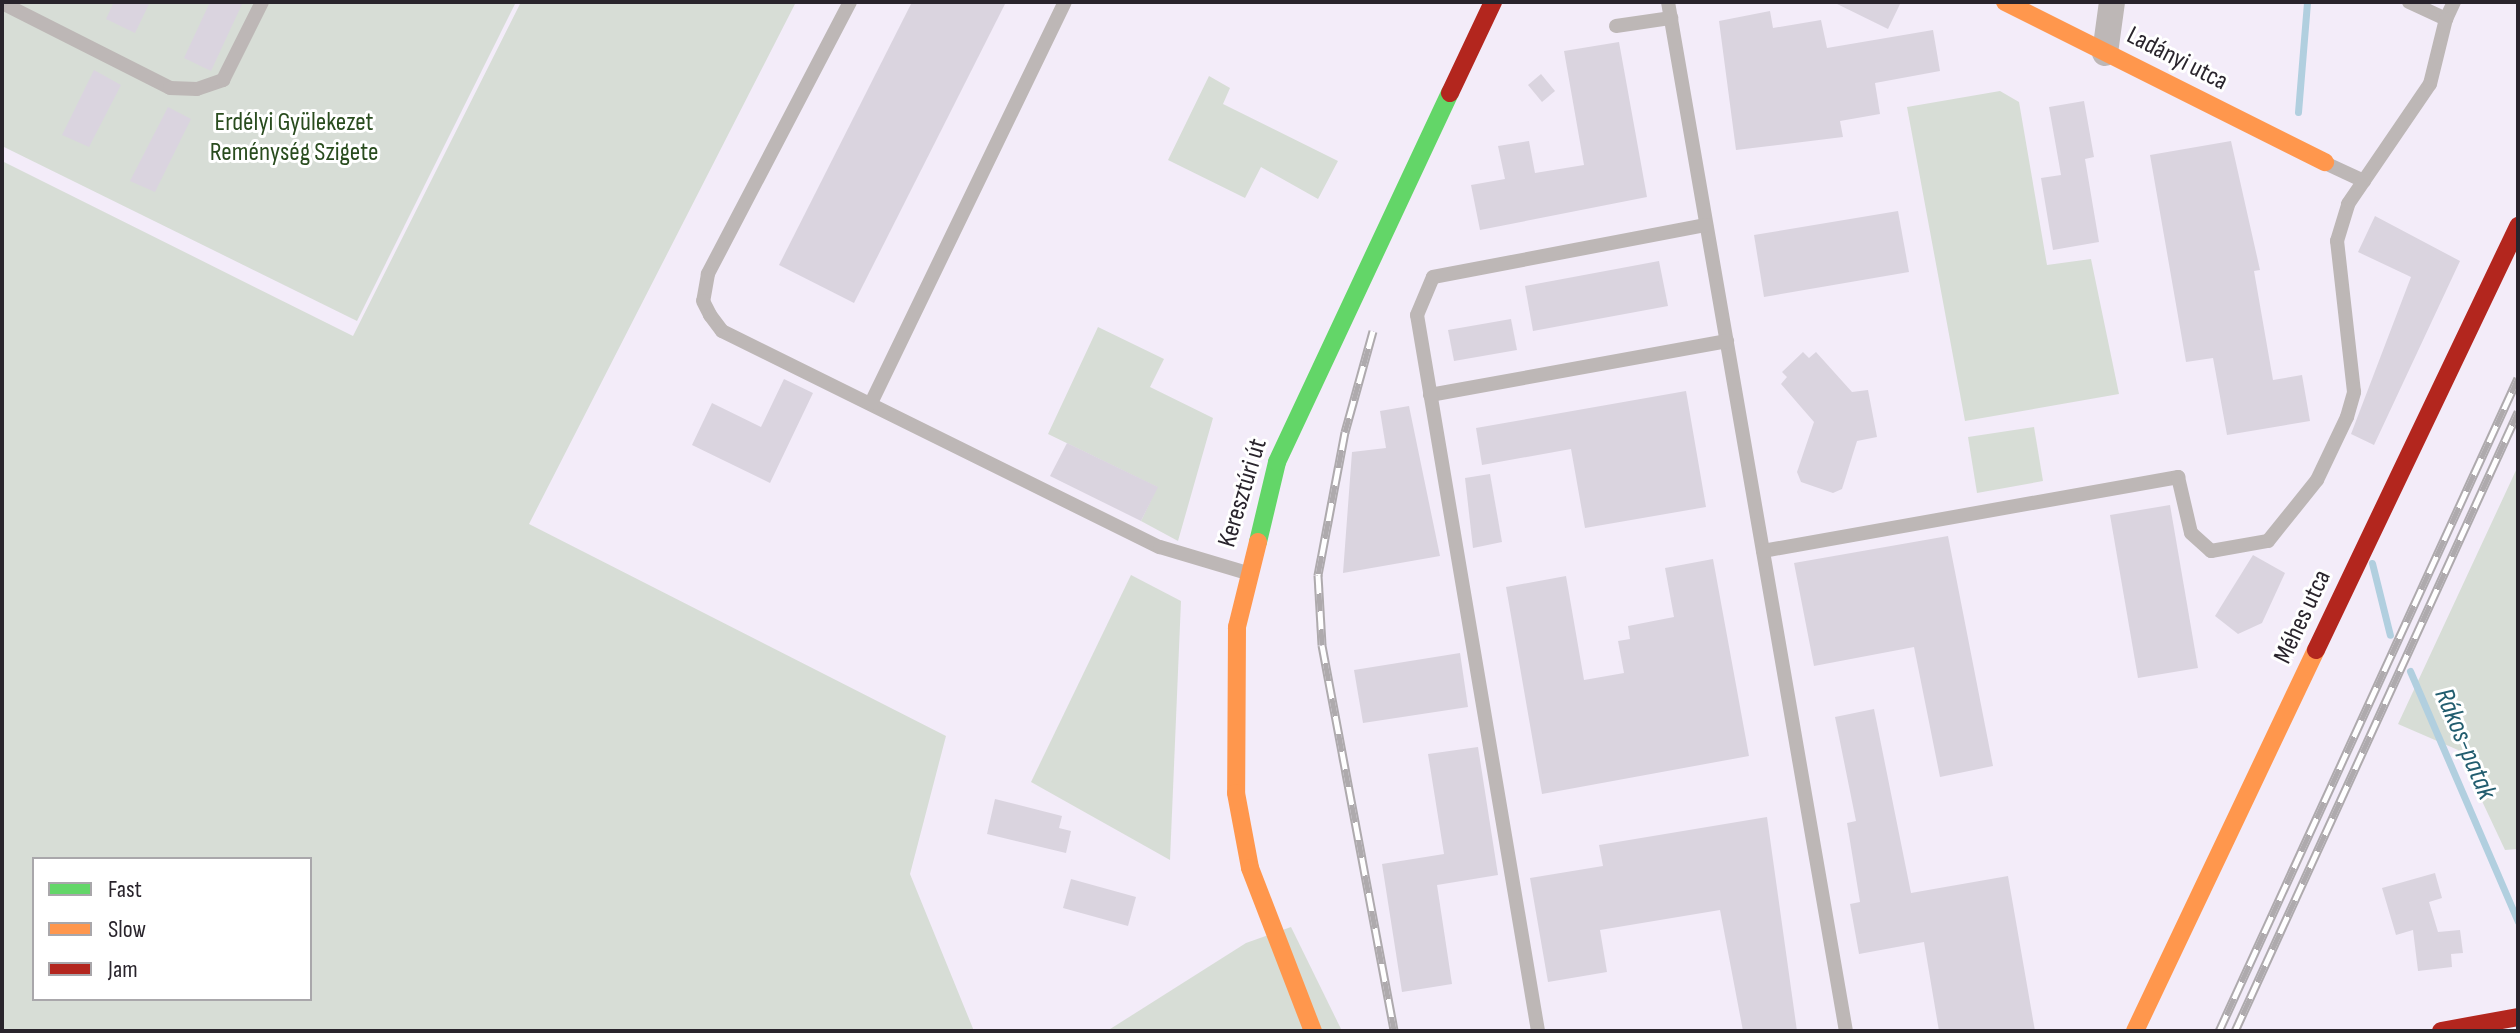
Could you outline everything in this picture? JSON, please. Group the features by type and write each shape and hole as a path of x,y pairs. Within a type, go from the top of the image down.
{"street":[{"name":"Keresztúri út","path":"1313,1031 1268,926 1236,793 1233,706 1247,573 1277,462 1493,2"},
{"name":"Ladányi utca","path":"2005,2 2325,162"},
{"path":"2105,53 2112,2"},
{"name":"Méhes utca","path":"2135,1031 2518,226"},
{"path":"2441,1031 2518,1017"}],"lane":[{"path":"5,3 170,88 197,89 223,80 262,2"},
{"path":"850,2 708,274 703,301 722,331 1160,547 1247,573"},
{"path":"871,403 1065,2"},
{"path":"1668,2 1846,1031"},
{"path":"2409,2 2446,19"},
{"path":"1763,551 2178,477 2191,533 2211,551 2268,541 2300,506 2347,417 2354,392 2337,241 2364,181 2430,84 2446,19 2454,2"},
{"path":"1616,26 1671,18"},
{"path":"2325,162 2364,181"},
{"path":"1538,1031 1417,315 1433,277 1706,225"},
{"path":"1430,395 1727,341"}],"green space":[{"name":"Erdélyi Gyülekezet Reménység Szigete","path":"2,2 516,2 357,321 2,146"},
{"path":"521,2 796,2 529,524 946,736 910,874 974,1031 2,1031 2,161 353,336"},
{"path":"1209,76 1230,88 1223,104 1338,161 1318,199 1261,167 1245,198 1168,160"},
{"path":"2000,91 2019,102 2047,265 2091,259 2119,394 1965,421 1907,107"},
{"path":"1098,327 1164,359 1150,387 1213,418 1178,541 1141,521 1157,487 1048,434"},
{"path":"2034,427 2043,481 1977,493 1968,437"},
{"path":"2518,466 2518,849 2505,850 2458,750 2398,724"},
{"path":"1131,575 1181,601 1170,860 1031,782"},
{"path":"1291,927 1342,1031 1107,1031 1246,943"}],"building":[{"path":"114,2 150,2 135,33 106,19"},
{"path":"210,2 243,2 211,71 184,58"},
{"path":"912,2 1006,2 854,303 779,265"},
{"path":"1833,2 1901,2 1888,29"},
{"path":"1770,11 1773,28 1821,20 1827,48 1933,30 1940,71 1875,83 1880,114 1840,121 1843,137 1736,150 1719,21"},
{"path":"1619,42 1647,197 1480,230 1471,185 1505,179 1498,146 1529,141 1535,173 1584,165 1564,51"},
{"path":"94,70 121,85 89,147 62,135"},
{"path":"1541,74 1555,91 1542,102 1528,85"},
{"path":"2084,101 2094,157 2085,159 2099,242 2053,250 2041,178 2061,175 2049,107"},
{"path":"168,107 191,119 155,192 130,181"},
{"path":"2231,141 2260,270 2254,271 2273,380 2302,375 2310,421 2227,435 2213,358 2186,362 2150,155"},
{"path":"1898,211 1909,272 1764,297 1754,235"},
{"path":"2375,216 2460,261 2374,445 2351,434 2411,277 2358,252"},
{"path":"1659,261 1668,306 1533,331 1525,286"},
{"path":"1511,319 1517,350 1454,361 1448,330"},
{"path":"1803,352 1809,358 1816,352 1852,392 1868,390 1877,437 1857,441 1842,489 1833,493 1801,482 1797,472 1814,422 1781,384 1787,377 1782,372"},
{"path":"784,379 813,393 770,483 692,445 712,403 761,427"},
{"path":"1686,391 1706,507 1585,528 1571,449 1482,465 1476,428"},
{"path":"1409,406 1440,556 1343,573 1352,452 1386,448 1380,411"},
{"path":"1067,443 1158,487 1141,521 1050,476"},
{"path":"1490,474 1502,542 1473,548 1465,478"},
{"path":"2170,505 2198,668 2138,678 2110,515"},
{"path":"1948,536 1993,766 1940,777 1914,647 1814,666 1794,563"},
{"path":"2253,555 2285,573 2262,623 2238,634 2215,616"},
{"path":"1713,559 1749,756 1542,794 1506,587 1566,576 1584,680 1624,673 1618,641 1630,639 1628,626 1674,617 1665,568"},
{"path":"1460,653 1468,707 1363,723 1354,670"},
{"path":"1874,709 1911,893 2008,876 2035,1031 1939,1031 1924,942 1859,954 1850,904 1860,902 1847,823 1856,821 1835,717"},
{"path":"1478,747 1498,875 1437,885 1452,984 1402,992 1382,864 1444,854 1428,754"},
{"path":"995,799 1062,816 1059,828 1071,831 1066,853 987,834"},
{"path":"1767,817 1797,1031 1743,1031 1720,910 1600,930 1607,972 1548,982 1530,878 1603,866 1599,845"},
{"path":"2435,873 2442,898 2429,902 2438,932 2460,930 2463,953 2451,954 2452,967 2418,971 2413,930 2396,935 2382,888"},
{"path":"1071,879 1136,897 1128,926 1063,908"}],"waterway":[{"name":"Rákos-patak","path":"2298,112 2307,2"},
{"name":"Rákos-patak","path":"2372,563 2390,635"},
{"name":"Rákos-patak","path":"2410,671 2518,922"}],"railway":[{"path":"1373,331 1345,432 1318,575 1322,645 1394,1031"},
{"path":"2219,1031 2518,378"},
{"path":"2235,1031 2518,412"}],"traffic: fast":[{"path":"1258,542 1277,462 1450,93"}],"traffic: slow":[{"path":"2005,2 2325,162"},
{"path":"1258,542 1237,627 1236,793 1250,868 1313,1031"},
{"path":"2135,1031 2316,650"}],"traffic: jam":[{"path":"1450,93 1493,2"},
{"path":"2316,650 2518,226"},
{"path":"2441,1031 2518,1017"}]}
